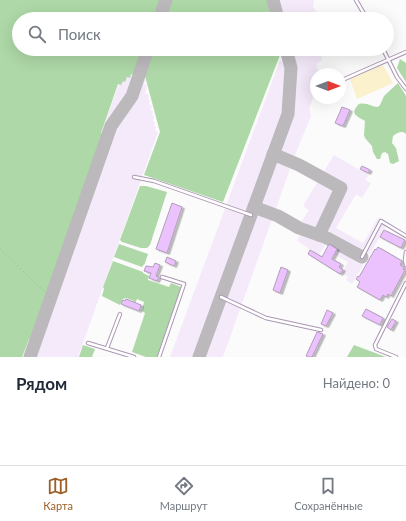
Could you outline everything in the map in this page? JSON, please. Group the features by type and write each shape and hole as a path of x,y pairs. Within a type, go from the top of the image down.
{"lane":[{"path":"356,0 363,12"},
{"path":"346,78 406,52"},
{"path":"386,56 397,77 406,90"},
{"path":"134,177 154,181 251,215"},
{"path":"362,257 381,222 406,236"},
{"path":"406,252 406,265"},
{"path":"159,357 184,284 162,277"},
{"path":"396,357 376,349 375,345 406,283"},
{"path":"221,297 266,318 321,330"},
{"path":"107,348 120,314"},
{"path":"88,343 134,357"}],"path":[{"path":"0,249 51,298"}],"shaded area":[{"path":"273,0 314,0 313,7 317,12 276,12"},
{"path":"288,56 321,56 322,60 316,64 317,68 310,68 311,104 309,109 311,116 295,155 223,357 170,357 280,60 290,67"},
{"path":"131,74 146,80 144,84 147,85 145,94 149,95 149,105 152,106 150,110 153,111 153,121 155,122 154,126 156,127 155,131 158,132 78,357 22,357 29,338 32,339 105,135 101,133 119,84"},
{"path":"334,155 368,175 365,180 371,183 362,198 356,194 336,228 363,243 379,217 388,223 352,284 346,280 348,277 342,273 348,262 335,255 338,248 327,242 319,255 297,241 300,235 295,232 309,210 303,206"}],"green space":[{"path":"0,0 160,0 156,12 12,12 12,56 141,56 134,75 131,74 130,78 127,77 125,82 123,81 121,85 118,84 101,133 105,135 32,340 29,339 22,357 0,357"},
{"path":"172,0 267,0 270,12 168,12"},
{"path":"152,56 280,56 223,202 144,175 160,132 145,76"},
{"path":"400,59 406,63 406,82 397,68"},
{"path":"398,83 406,96 406,134 401,132 393,136 392,143 396,148 399,161 393,164 390,163 388,154 385,152 382,153 380,159 377,159 373,152 372,146 364,135 365,121 354,112 359,104 378,107 384,96"},
{"path":"140,186 146,186 167,192 150,245 147,248 141,248 120,240"},
{"path":"119,244 148,254 142,267 114,257"},
{"path":"113,261 143,272 149,276 148,280 169,287 171,283 181,287 157,357 146,357 132,352 145,313 142,311 144,302 137,299 133,308 131,307 134,301 126,298 123,299 120,305 102,296 104,289 103,287"},
{"path":"83,345 95,349 92,357 79,357"},
{"path":"354,345 386,357 347,357"}],"sand":[{"path":"383,65 393,83 357,99 350,79"}],"building":[{"path":"342,107 350,110 343,126 335,123"},
{"path":"362,166 370,170 368,173 360,169"},
{"path":"172,203 182,207 167,253 156,249"},
{"path":"384,230 405,240 401,248 380,237"},
{"path":"329,244 337,249 332,259 341,264 339,267 343,270 340,274 308,254 310,250 322,257"},
{"path":"378,247 402,261 400,265 404,267 403,269 405,270 391,296 388,294 386,297 383,295 380,300 357,287 360,282 356,279 358,276 359,277 375,249 376,250"},
{"path":"167,257 176,261 174,266 165,262"},
{"path":"155,263 160,265 156,276 159,277 157,281 149,278 151,273 144,271 146,266 153,267"},
{"path":"281,267 288,270 280,293 273,290"},
{"path":"126,299 141,305 139,311 121,304 123,300 125,301"},
{"path":"366,309 383,318 380,325 362,316"},
{"path":"327,310 333,313 326,326 321,324"},
{"path":"392,319 396,321 391,330 387,327"},
{"path":"317,332 323,334 312,357 308,357 306,356"}],"taxiway":[{"path":"162,12 166,0"},
{"path":"273,0 276,12"},
{"path":"30,357 111,126 132,96 146,56"},
{"path":"199,357 288,114 291,68 288,56"},
{"path":"273,154 299,165 341,188 319,235"},
{"path":"254,207 278,216 299,228 327,238 362,257"}]}
